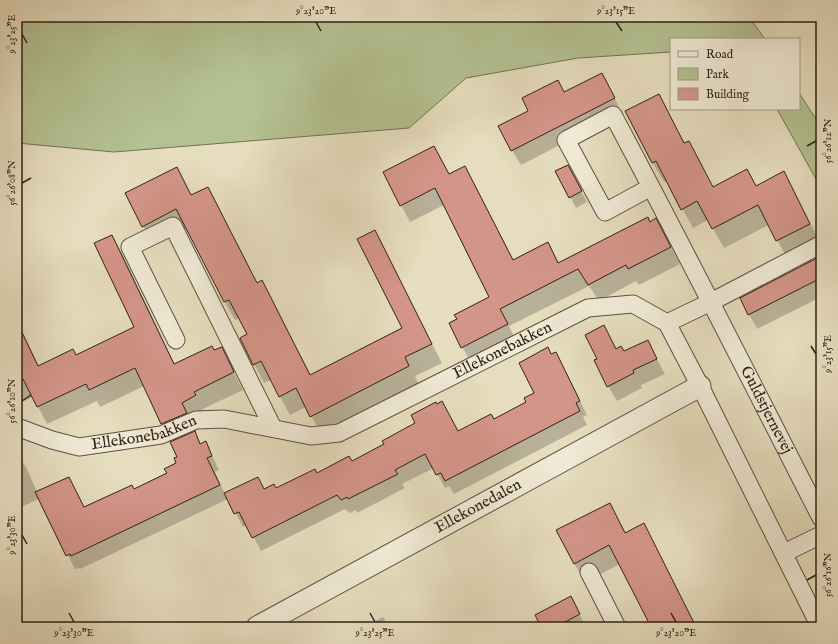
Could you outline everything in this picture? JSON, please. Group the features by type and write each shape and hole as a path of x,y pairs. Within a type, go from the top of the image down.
{"street":[{"name":"Guldstjernevej","path":"652,187 605,212 566,140 613,115 652,187 821,518"},
{"path":"176,340 130,247 173,226 273,428"},
{"path":"818,246 666,324 700,386 784,552 820,627"},
{"name":"Ellekonebakken","path":"17,427 52,440 79,447 160,435 196,420 224,419 311,436 339,433 588,308 633,304 666,324"},
{"name":"Ellekonedalen","path":"257,627 700,386"},
{"path":"784,552 821,535"},
{"path":"589,572 617,627"}],"green space":[{"path":"17,17 749,17 764,38 670,38 670,52 578,58 466,78 409,128 114,152 17,143"},
{"path":"800,95 821,127 821,188 778,110 800,110"}],"building":[{"path":"602,73 615,98 511,151 498,126 528,111 522,98 558,80 564,92"},
{"path":"659,94 684,143 689,141 713,187 747,169 756,186 784,171 810,224 776,241 758,205 712,229 697,201 681,210 656,161 652,163 625,111"},
{"path":"434,146 449,174 465,166 513,260 548,242 558,263 648,217 650,222 656,218 671,247 628,269 626,265 588,285 578,269 500,309 508,324 461,348 449,323 457,319 454,315 489,297 435,188 400,206 383,172"},
{"path":"568,165 582,191 569,198 555,171"},
{"path":"177,167 191,195 208,187 257,283 262,280 310,375 402,328 357,239 375,230 432,344 405,357 409,366 310,417 296,388 279,397 261,361 253,365 240,338 247,334 229,300 224,302 176,209 142,227 125,193"},
{"path":"112,235 174,364 212,346 214,350 222,347 234,372 194,392 196,395 182,403 187,413 161,424 135,368 89,390 86,384 37,407 23,379 17,382 17,322 38,366 73,349 76,355 134,327 94,243"},
{"path":"821,256 821,278 748,315 740,298"},
{"path":"604,325 616,349 621,346 624,351 648,340 657,359 633,370 634,373 607,387 594,360 597,359 585,335"},
{"path":"548,347 551,354 556,352 580,401 576,403 580,411 445,481 441,473 436,475 425,454 395,470 398,474 348,499 347,497 341,500 337,495 252,538 239,512 234,514 224,493 258,477 264,489 274,484 276,488 315,469 317,473 349,456 352,461 384,444 382,441 415,423 411,415 436,402 437,404 442,401 458,431 491,414 494,419 526,402 524,398 534,393 519,363"},
{"path":"195,431 200,444 206,441 212,456 207,458 220,485 71,556 70,554 66,556 35,492 69,477 84,507 132,485 134,489 167,473 164,469 176,463 174,458 177,457 170,442"},
{"path":"610,503 625,533 644,523 696,627 651,627 609,545 574,564 556,530"},
{"path":"571,596 580,614 556,627 541,627 535,615"}]}
